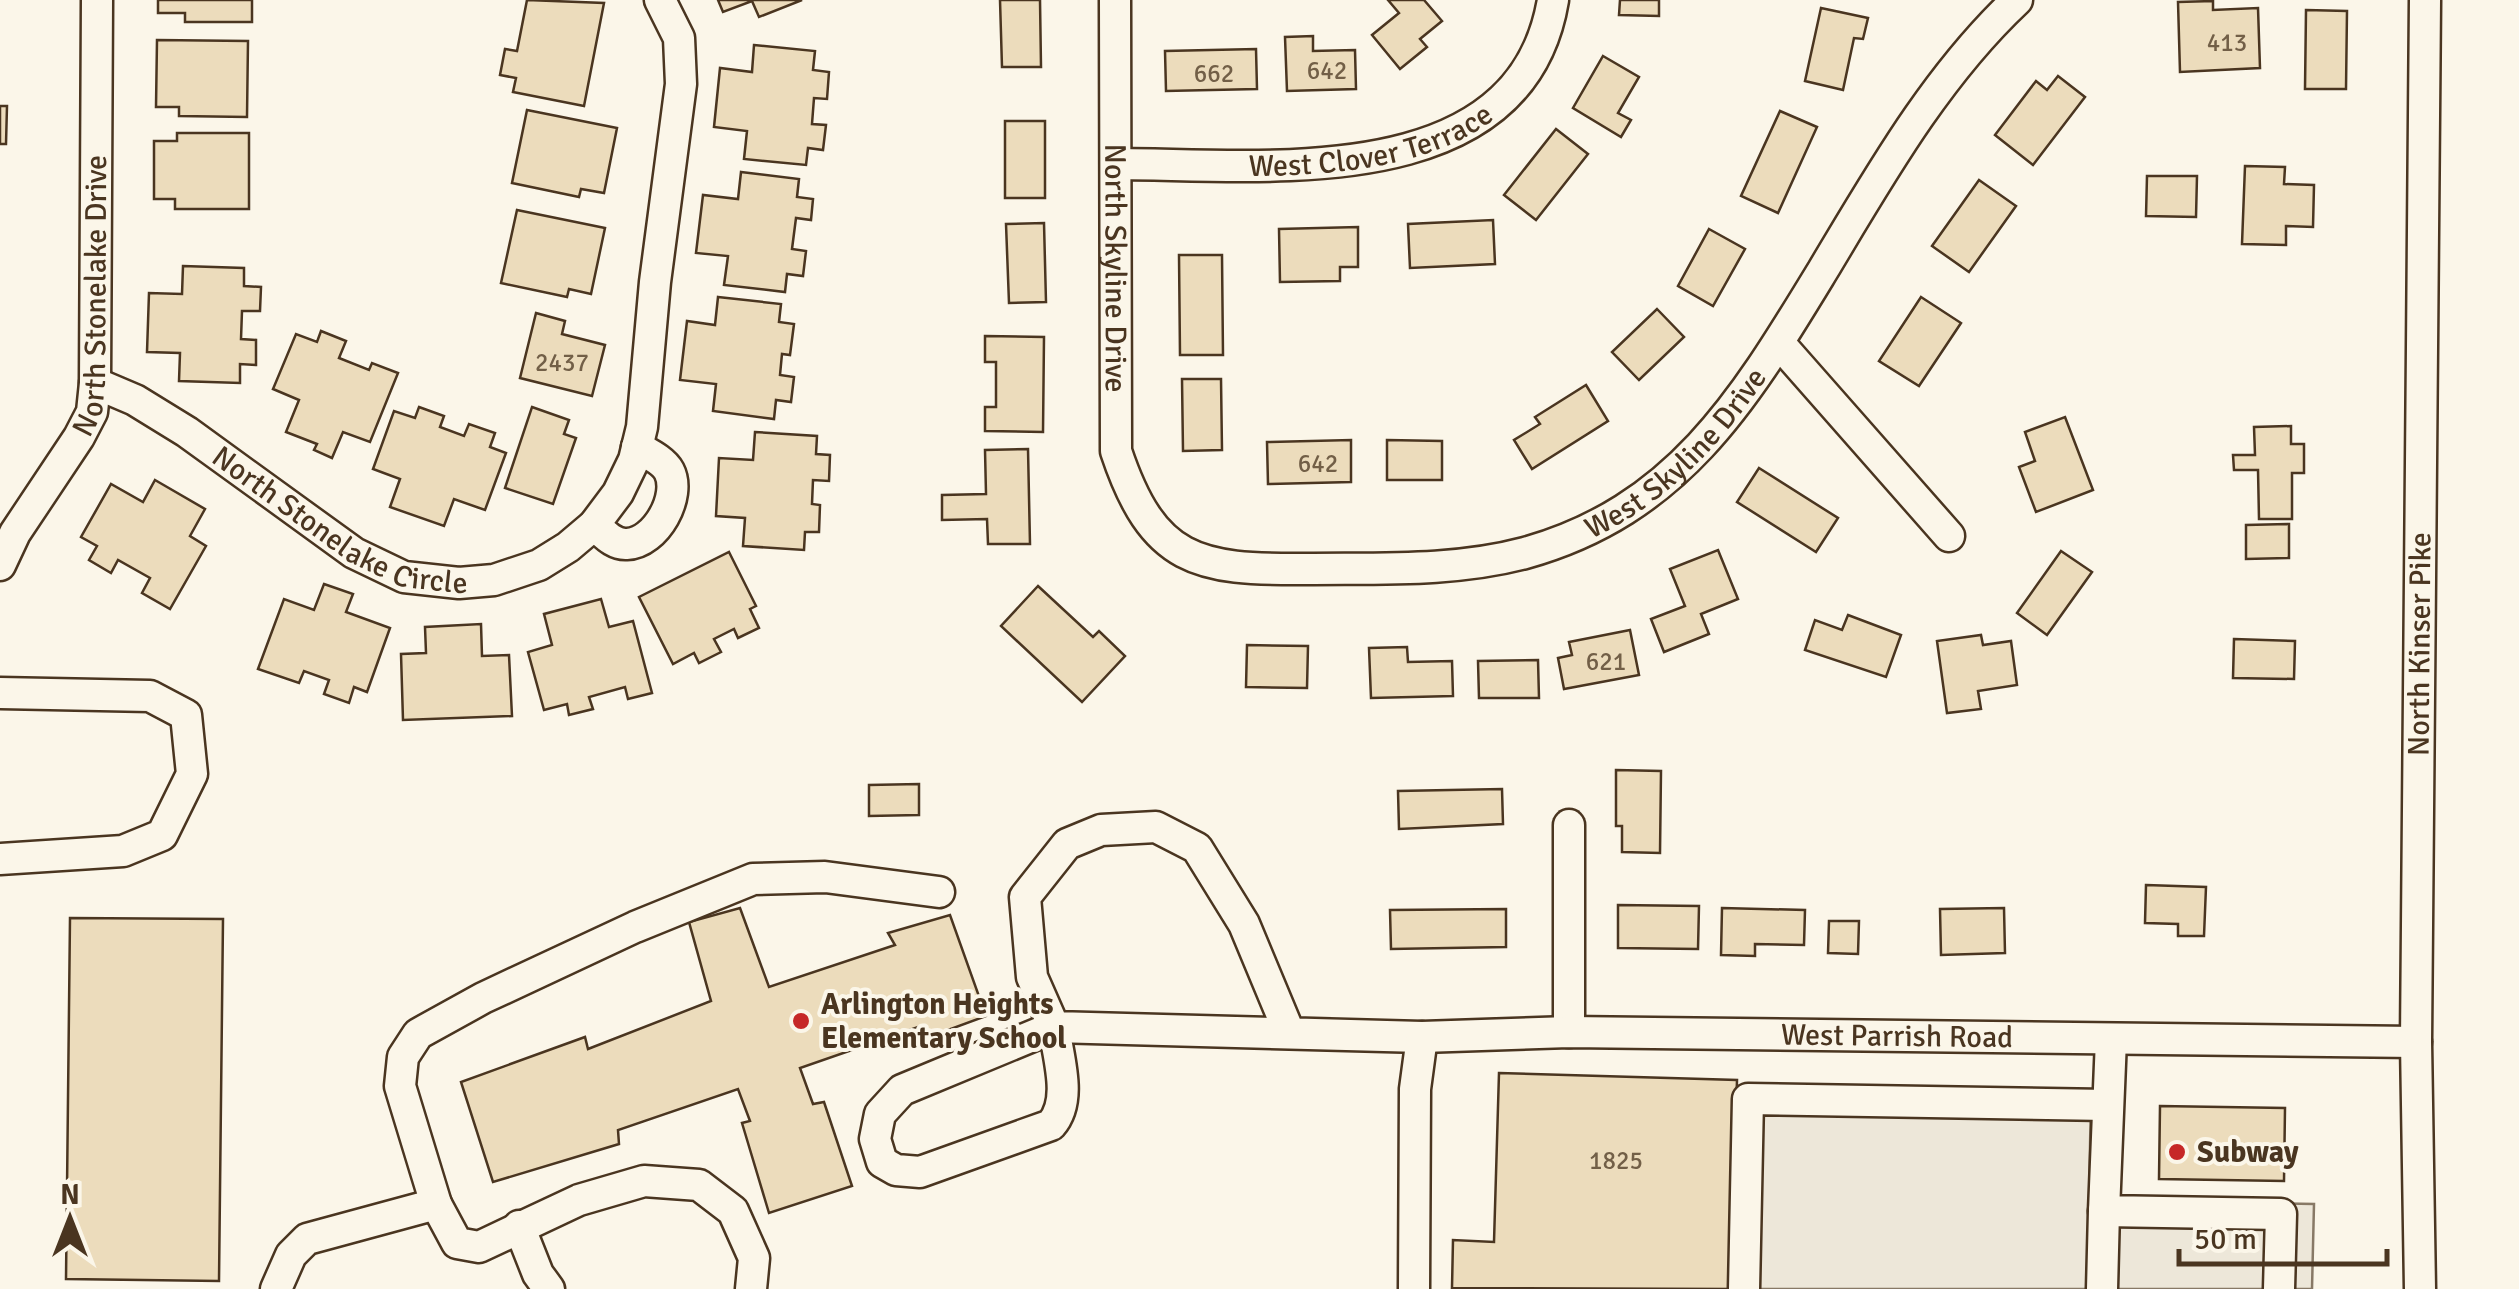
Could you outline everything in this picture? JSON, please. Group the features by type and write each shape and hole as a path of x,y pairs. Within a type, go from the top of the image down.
{"street":[{"name":"North Stonelake Drive","path":"0,564 14,533 92,412 97,0"},
{"name":"North Stonelake Circle","path":"95,383 135,400 174,424 354,552 404,577 459,583 494,580 539,566 594,524 618,493 637,447 681,84 679,38 660,0"},
{"name":"North Skyline Drive","path":"1115,0 1116,451 1130,492 1151,527"},
{"name":"West Clover Terrace","path":"1116,164 1342,161 1412,150 1444,138 1504,97 1542,41 1553,0"},
{"name":"West Skyline Drive","path":"1151,527 1178,550 1197,559 1242,568 1422,567 1484,562 1522,554 1590,531 1642,500 1716,432 1778,343 1954,66 2017,0"},
{"name":"North Kinser Pike","path":"2420,1289 2416,1042 2425,0"},
{"path":"1778,343 1950,536"},
{"path":"594,524 614,542 630,545 649,537 670,500 674,486 667,466 637,447"},
{"path":"0,693 150,696 186,714 192,774 162,835 124,851 0,859"},
{"path":"1569,825 1569,1032"},
{"path":"1054,1027 902,1090 880,1114 874,1140 882,1162 896,1170 920,1172 1051,1125 1060,1114 1063,1096 1054,1027 1032,977 1025,897 1067,844 1100,830 1156,827 1197,848 1244,924 1289,1032"},
{"path":"751,1289 754,1258 734,1211 700,1186 644,1181 580,1200 480,1247 457,1243 436,1204 400,1086 403,1058 418,1034 484,998 635,927 753,879 825,876 940,892"},
{"name":"West Parrish Road","path":"1054,1027 1422,1037 1569,1032 2416,1042"},
{"path":"1414,1289 1415,1089 1422,1037"},
{"path":"2102,1289 2111,1038"},
{"path":"1744,1289 1748,1099 2107,1105"},
{"path":"276,1289 292,1256 307,1239 436,1204"},
{"path":"2104,1211 2281,1214 2278,1289"},
{"path":"519,1226 538,1274 549,1289"}],"shaded area":[{"path":"1760,1088 2091,1094 2089,1200 2314,1204 2312,1289 1757,1289"}],"building":[{"path":"158,0 252,0 252,22 185,22 185,13 158,13"},
{"path":"527,0 604,3 584,106 513,92 516,78 500,75 505,49 517,51"},
{"path":"718,0 802,0 759,17 752,1 723,12"},
{"path":"1000,0 1040,0 1041,67 1002,67"},
{"path":"1388,0 1424,0 1442,21 1420,39 1427,47 1400,69 1372,35 1399,13"},
{"path":"1620,0 1659,0 1659,16 1619,15"},
{"path":"2213,1 2213,10 2258,8 2260,68 2180,72 2178,2"},
{"path":"1821,8 1868,18 1863,39 1854,38 1843,90 1805,81"},
{"path":"2306,10 2347,11 2346,89 2305,89"},
{"path":"1313,36 1313,51 1355,50 1356,89 1287,91 1285,37"},
{"path":"157,40 248,41 247,117 179,116 179,107 156,107"},
{"path":"754,45 815,51 813,70 829,72 827,99 814,98 812,124 826,125 823,150 808,148 806,165 744,159 747,131 714,127 720,68 752,72"},
{"path":"1256,49 1257,89 1166,91 1165,51"},
{"path":"1603,56 1639,77 1618,113 1631,120 1621,137 1573,108"},
{"path":"2058,76 2085,97 2033,165 1995,135 2036,81 2047,90"},
{"path":"0,106 7,106 6,144 0,144"},
{"path":"527,110 617,128 604,193 581,189 579,197 512,183"},
{"path":"1780,111 1817,127 1778,213 1741,196"},
{"path":"1005,121 1045,121 1045,198 1005,198"},
{"path":"1556,129 1588,154 1536,220 1504,195"},
{"path":"177,133 249,133 249,209 175,209 175,199 154,199 154,141 177,141"},
{"path":"2245,166 2285,167 2284,184 2314,185 2313,227 2286,226 2286,245 2242,244"},
{"path":"741,172 799,179 797,197 813,199 811,220 796,218 792,249 806,251 803,276 787,274 785,292 724,285 728,256 696,253 703,195 738,199"},
{"path":"2147,176 2197,176 2196,217 2146,216"},
{"path":"1979,180 2016,206 1969,272 1932,246"},
{"path":"517,210 605,228 591,294 569,289 567,297 501,283"},
{"path":"1493,220 1495,264 1410,268 1408,224"},
{"path":"1044,223 1046,302 1009,303 1006,224"},
{"path":"1358,227 1358,267 1340,267 1340,281 1280,282 1279,229"},
{"path":"1709,229 1745,249 1713,306 1678,286"},
{"path":"1179,255 1222,255 1223,355 1180,355"},
{"path":"183,266 244,268 244,286 261,287 260,311 242,311 241,339 256,340 256,365 240,364 240,383 179,381 180,353 147,352 149,293 182,294"},
{"path":"718,297 781,304 779,322 794,324 790,355 782,354 780,375 794,377 791,402 776,400 774,419 713,411 716,384 680,380 687,321 715,325"},
{"path":"1921,297 1961,323 1919,386 1879,361"},
{"path":"1657,309 1684,337 1639,380 1612,352"},
{"path":"536,313 565,321 562,334 605,345 592,396 520,378"},
{"path":"321,331 346,341 339,358 369,370 372,363 398,373 370,442 343,432 332,458 314,450 317,444 286,432 299,400 273,389 296,334 317,342"},
{"path":"985,336 1044,337 1043,432 985,431 985,407 996,407 996,362 985,362"},
{"path":"1182,379 1221,379 1222,450 1183,451"},
{"path":"1586,385 1608,421 1532,469 1514,440 1540,424 1535,417"},
{"path":"419,407 444,416 440,427 464,436 469,424 495,433 490,447 506,453 485,510 454,499 444,526 390,507 400,479 373,469 394,411 415,418"},
{"path":"532,407 569,420 564,434 576,438 553,504 505,488"},
{"path":"2065,417 2093,490 2036,512 2019,467 2035,461 2025,432"},
{"path":"2291,426 2291,444 2304,444 2304,473 2292,473 2292,519 2259,519 2258,470 2234,470 2233,455 2255,455 2254,427"},
{"path":"755,432 817,436 816,454 830,455 829,481 813,480 812,504 820,505 819,532 805,532 804,550 743,546 745,518 716,516 719,458 753,460"},
{"path":"1351,440 1351,482 1268,484 1267,442"},
{"path":"1387,440 1442,441 1442,480 1387,480"},
{"path":"1028,449 1030,544 988,544 987,519 942,520 942,495 986,494 985,450"},
{"path":"1759,468 1838,518 1816,552 1737,502"},
{"path":"155,480 205,509 190,536 206,546 170,609 142,593 150,578 118,560 111,573 89,560 97,546 81,537 111,484 143,502"},
{"path":"2289,524 2289,558 2246,559 2246,525"},
{"path":"1718,550 1738,599 1701,614 1709,634 1664,652 1651,619 1685,606 1670,569"},
{"path":"2061,551 2092,572 2047,635 2017,613"},
{"path":"729,552 756,606 750,609 759,628 738,638 734,629 714,639 721,652 699,663 694,653 673,664 639,597"},
{"path":"324,584 353,594 346,612 390,628 367,692 354,687 349,703 324,694 329,680 304,671 299,683 258,669 284,599 314,610"},
{"path":"1038,586 1093,637 1099,631 1125,656 1082,702 1001,626"},
{"path":"601,599 609,627 633,621 652,693 628,699 625,687 589,697 593,709 569,715 567,704 544,710 528,652 552,645 544,614"},
{"path":"1848,615 1901,635 1886,677 1805,650 1815,620 1842,630"},
{"path":"481,624 482,656 509,655 512,716 403,720 401,654 426,653 425,627"},
{"path":"1630,630 1639,675 1564,689 1558,658 1572,655 1569,642"},
{"path":"1981,635 1983,645 2011,641 2017,685 1978,691 1981,709 1947,713 1937,641"},
{"path":"2234,639 2295,641 2294,679 2233,678"},
{"path":"1247,645 1308,646 1307,688 1246,687"},
{"path":"1407,647 1408,662 1452,661 1453,696 1371,698 1369,648"},
{"path":"1538,660 1539,698 1479,698 1478,661"},
{"path":"1616,770 1661,771 1660,853 1622,852 1622,826 1616,826"},
{"path":"919,784 919,815 869,816 869,785"},
{"path":"1502,789 1503,824 1399,829 1398,791"},
{"path":"2146,885 2206,887 2204,936 2178,936 2178,924 2145,923"},
{"path":"1618,905 1699,906 1698,949 1618,948"},
{"path":"740,908 769,987 895,945 888,933 950,915 986,1016 929,1037 921,1026 800,1068 813,1104 824,1102 852,1186 769,1213 742,1123 750,1121 738,1089 618,1130 619,1144 493,1182 461,1082 585,1037 588,1049 711,1001 689,922"},
{"path":"1722,908 1805,910 1804,945 1755,944 1755,956 1721,955"},
{"path":"2004,908 2005,953 1941,955 1940,909"},
{"path":"1506,909 1506,947 1391,949 1390,910"},
{"path":"70,918 223,919 219,1281 66,1279"},
{"path":"1829,921 1859,921 1858,954 1828,953"},
{"path":"1499,1073 1737,1080 1731,1289 1452,1288 1453,1240 1494,1242"},
{"path":"2160,1106 2285,1108 2284,1181 2159,1179"}],"place":[{"name":"Arlington Heights Elementary School","path":"801,1021"},
{"name":"Subway","path":"2177,1152"}]}
